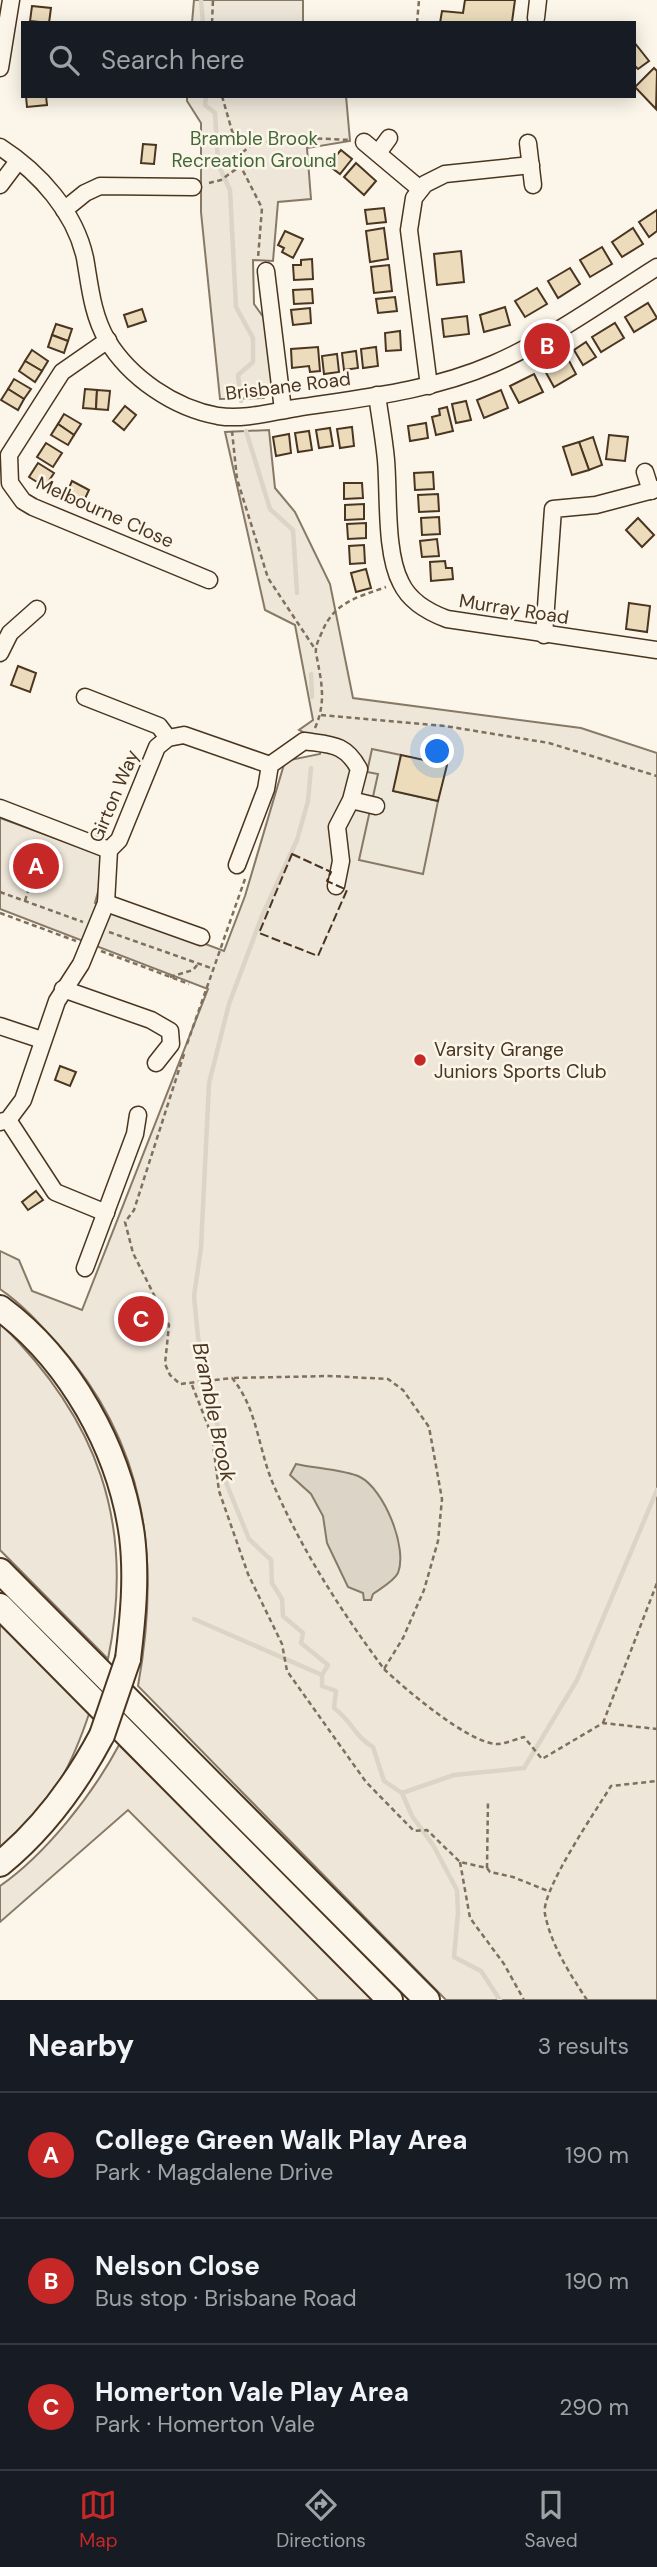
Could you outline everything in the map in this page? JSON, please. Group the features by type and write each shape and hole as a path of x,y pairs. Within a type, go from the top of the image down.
{"highway":[{"path":"0,1308 30,1333 56,1363 75,1389 108,1451 131,1534 134,1592 128,1659 102,1735 80,1778 64,1799 0,1864"},
{"path":"0,1571 428,2000"},
{"path":"0,1606 390,2000"}],"street":[{"path":"0,68 11,0"},
{"path":"536,18 538,0"},
{"path":"378,153 388,138"},
{"path":"365,142 420,189"},
{"path":"528,143 533,185"},
{"name":"Brisbane Road","path":"0,147 39,179 64,210 80,241 95,310 108,340 127,366 157,391 194,410 233,417 429,386 491,365 541,340 655,272"},
{"path":"0,185 18,161"},
{"path":"429,386 409,220 420,189 445,174 531,165"},
{"path":"175,186 176,169"},
{"path":"64,210 85,193 100,186 193,187"},
{"path":"266,271 283,410"},
{"name":"Melbourne Close","path":"108,340 62,372 4,463 10,483 23,501 33,507 196,567 209,580"},
{"path":"377,395 386,456 393,557 400,582"},
{"path":"544,635 544,508 596,505 654,490 645,472"},
{"name":"Murray Road","path":"400,582 412,598 440,617 544,635 657,650"},
{"path":"2,645 20,622 37,609"},
{"path":"85,696 159,726 168,738 184,735 270,765"},
{"name":"Girton Way","path":"4,1121 23,1101 41,1040 63,989 81,964 106,903 110,850 119,839 157,747 168,738"},
{"path":"237,865 266,789 270,765 304,741 343,748 351,754 359,769 351,800 337,827 341,861 336,886"},
{"path":"351,800 376,806"},
{"path":"0,808 110,850"},
{"path":"106,903 201,937"},
{"path":"63,989 152,1020 170,1031 171,1044 156,1063"},
{"path":"0,1026 41,1040"},
{"path":"85,1268 135,1133 138,1115"},
{"path":"4,1121 55,1192 106,1213"}],"path":[{"path":"212,21 213,0"},
{"path":"417,21 419,0"},
{"path":"223,98 236,138 253,144 307,138 365,142"},
{"path":"253,144 240,157 239,167 262,208 258,266 266,271"},
{"path":"221,180 239,167"},
{"path":"233,417 237,479 268,578 315,649 323,680 321,715 312,734"},
{"path":"315,649 326,622 336,607 400,582"},
{"path":"321,715 445,726 549,743 657,776"},
{"path":"24,901 28,891"},
{"path":"170,977 193,970 199,963"},
{"path":"211,968 134,1210 125,1222 133,1253 169,1325 165,1364 170,1375 180,1384 192,1385 232,1378 329,1376 388,1379 403,1390 429,1427 442,1499 438,1541 424,1590 404,1638 384,1669"},
{"path":"232,1378 247,1395 273,1484 317,1572 384,1669 407,1690 456,1725 496,1744 524,1737 542,1759 603,1723 657,1729"},
{"path":"192,1385 212,1436 223,1503 248,1574 284,1652 283,1662 323,1727 366,1782 414,1830 427,1830 460,1862 486,1868 490,1872 513,1877 548,1891"},
{"path":"603,1723 657,1583"},
{"path":"587,2000 564,1963 544,1912 548,1891 611,1786 657,1781"},
{"path":"486,1868 488,1800"},
{"path":"460,1862 470,1918 504,1964 524,2000"}],"green space":[{"path":"194,0 303,0 303,21 192,21"},
{"name":"Bramble Brook Recreation Ground","path":"187,98 346,98 350,141 307,148 311,199 278,202 273,261 253,260 254,304 269,325 273,387 264,398 220,399 201,212 201,123"},
{"path":"269,430 275,488 295,512 330,584 353,698 581,728 657,753 657,2000 446,2000 138,1686 148,1593 146,1548 140,1505 128,1463 111,1422 88,1382 38,1322 0,1289 0,1251 19,1260 32,1291 82,1310 208,989 0,909 0,818 99,854 105,866 95,903 224,951 245,896 285,761 320,754 323,743 299,730 313,720 295,625 265,610 225,432"},
{"path":"0,1323 34,1359 62,1396 84,1435 101,1476 112,1518 117,1562 115,1609 108,1659 0,1550"},
{"path":"0,1623 90,1711 66,1771 33,1816 0,1847"},
{"path":"119,1745 374,2000 318,2000 128,1810 0,1922 0,1886 34,1857 67,1822 96,1783"}],"shaded area":[{"path":"372,749 401,755 394,791 438,801 423,874 359,860 378,774 367,772"},
{"path":"296,1464 360,1477 369,1484 385,1506 397,1535 400,1562 396,1576 373,1594 371,1600 364,1600 363,1593 348,1587 327,1543 323,1516 311,1494 290,1475"}],"building":[{"path":"465,0 515,0 512,21 440,21 442,11 463,13"},
{"path":"32,6 51,8 49,21 30,21"},
{"path":"636,45 649,61 638,69 636,67"},
{"path":"654,68 657,71 656,109 636,88"},
{"path":"26,98 46,98 47,105 27,107"},
{"path":"143,144 156,145 154,164 141,163"},
{"path":"341,150 352,159 340,174 328,165"},
{"path":"356,163 376,181 364,195 344,177"},
{"path":"384,208 386,222 367,224 365,210"},
{"path":"657,210 657,231 649,237 639,222"},
{"path":"384,228 388,259 370,262 366,231"},
{"path":"633,228 643,244 622,257 612,242"},
{"path":"285,231 303,239 293,258 282,252 284,248 278,245"},
{"path":"602,247 612,264 590,277 580,260"},
{"path":"461,251 464,282 437,285 434,254"},
{"path":"312,259 313,279 294,280 293,265 301,265 301,260"},
{"path":"389,265 392,291 374,293 371,267"},
{"path":"570,268 580,284 558,298 548,281"},
{"path":"537,288 547,304 525,317 515,301"},
{"path":"312,289 313,303 294,304 293,290"},
{"path":"395,297 397,311 378,313 376,299"},
{"path":"648,303 657,318 634,332 625,317"},
{"path":"505,307 510,325 484,332 480,315"},
{"path":"310,308 311,323 293,325 291,310"},
{"path":"142,309 146,321 128,327 124,315"},
{"path":"467,316 469,334 444,337 442,319"},
{"path":"615,323 624,338 601,352 592,337"},
{"path":"56,324 72,329 68,341 52,335"},
{"path":"400,331 401,350 386,351 385,333"},
{"path":"52,335 68,341 64,353 48,347"},
{"path":"586,342 596,357 583,365 574,350"},
{"path":"318,347 320,371 310,372 309,366 292,368 291,349"},
{"path":"376,347 378,366 363,368 361,349"},
{"path":"32,350 48,361 42,371 25,361"},
{"path":"356,351 358,368 344,370 342,353"},
{"path":"337,354 339,372 324,374 322,356"},
{"path":"567,357 576,374 554,387 544,369"},
{"path":"25,361 42,371 35,382 19,371"},
{"path":"534,374 543,392 519,403 510,386"},
{"path":"14,379 31,389 24,399 8,389"},
{"path":"8,389 24,399 18,410 1,400"},
{"path":"85,389 97,390 96,409 83,408"},
{"path":"97,390 110,391 108,410 96,409"},
{"path":"501,390 508,408 484,418 477,400"},
{"path":"466,401 471,420 456,423 452,404"},
{"path":"125,406 136,415 124,430 113,421"},
{"path":"447,407 453,431 436,435 432,417 440,415 439,409"},
{"path":"64,414 81,424 74,435 58,424"},
{"path":"426,423 428,438 410,441 408,426"},
{"path":"58,424 74,435 68,445 51,435"},
{"path":"352,427 354,446 340,448 337,429"},
{"path":"330,428 333,446 319,448 316,430"},
{"path":"309,431 312,450 298,452 295,433"},
{"path":"289,434 291,453 276,456 273,437"},
{"path":"609,435 628,437 625,461 606,459"},
{"path":"593,437 602,465 589,470 579,442"},
{"path":"579,442 589,470 572,475 563,447"},
{"path":"46,443 62,453 53,467 37,457"},
{"path":"38,463 54,473 45,487 29,477"},
{"path":"433,472 434,489 415,490 414,473"},
{"path":"72,481 89,490 81,507 69,501 73,493 68,490"},
{"path":"344,483 362,483 363,498 344,499"},
{"path":"438,494 439,511 419,512 418,495"},
{"path":"364,504 364,519 345,520 345,505"},
{"path":"439,517 440,534 422,535 421,518"},
{"path":"638,518 654,535 642,547 626,530"},
{"path":"366,523 366,538 348,539 347,524"},
{"path":"437,539 439,556 422,557 420,541"},
{"path":"364,545 365,563 350,564 349,546"},
{"path":"445,561 446,568 452,568 453,579 431,581 430,562"},
{"path":"366,569 371,588 356,592 351,573"},
{"path":"629,603 650,606 647,632 626,629"},
{"path":"18,666 36,673 30,692 11,685"},
{"path":"401,755 447,765 438,801 393,791"},
{"path":"60,1066 76,1072 70,1086 55,1080"},
{"path":"36,1191 43,1200 28,1210 22,1202"}],"waterway":[{"name":"Bramble Brook","path":"201,0 203,21"},
{"name":"Bramble Brook","path":"206,98 205,105 215,113 218,164 230,190 236,307 253,338 253,362 238,375 241,401"},
{"name":"Bramble Brook","path":"246,431 270,509 293,530 297,593"},
{"name":"Bramble Brook","path":"311,674 312,697"},
{"name":"Bramble Brook","path":"311,768 308,801 297,840 262,916 229,1004 209,1083 201,1248 194,1296 198,1337 220,1437 225,1480 249,1539 271,1560 272,1583 282,1599 283,1616 303,1633 301,1643 328,1665 322,1675 322,1686 336,1691 334,1708 362,1739 373,1747 384,1781 402,1793 412,1816 433,1845 457,1890 454,1957 481,1971 500,2000"},
{"path":"402,1793 454,1775 524,1768 577,1680 657,1490"},
{"path":"194,1619 322,1675"}],"fence":[{"path":"292,854 331,872 327,881 347,890 318,956 259,933 292,854"}],"place":[{"name":"Nelson Close","path":"547,346"},
{"name":"College Green Walk Play Area","path":"36,866"},
{"name":"Varsity Grange Juniors Sports Club","path":"420,1060"},
{"name":"Homerton Vale Play Area","path":"141,1319"}]}
